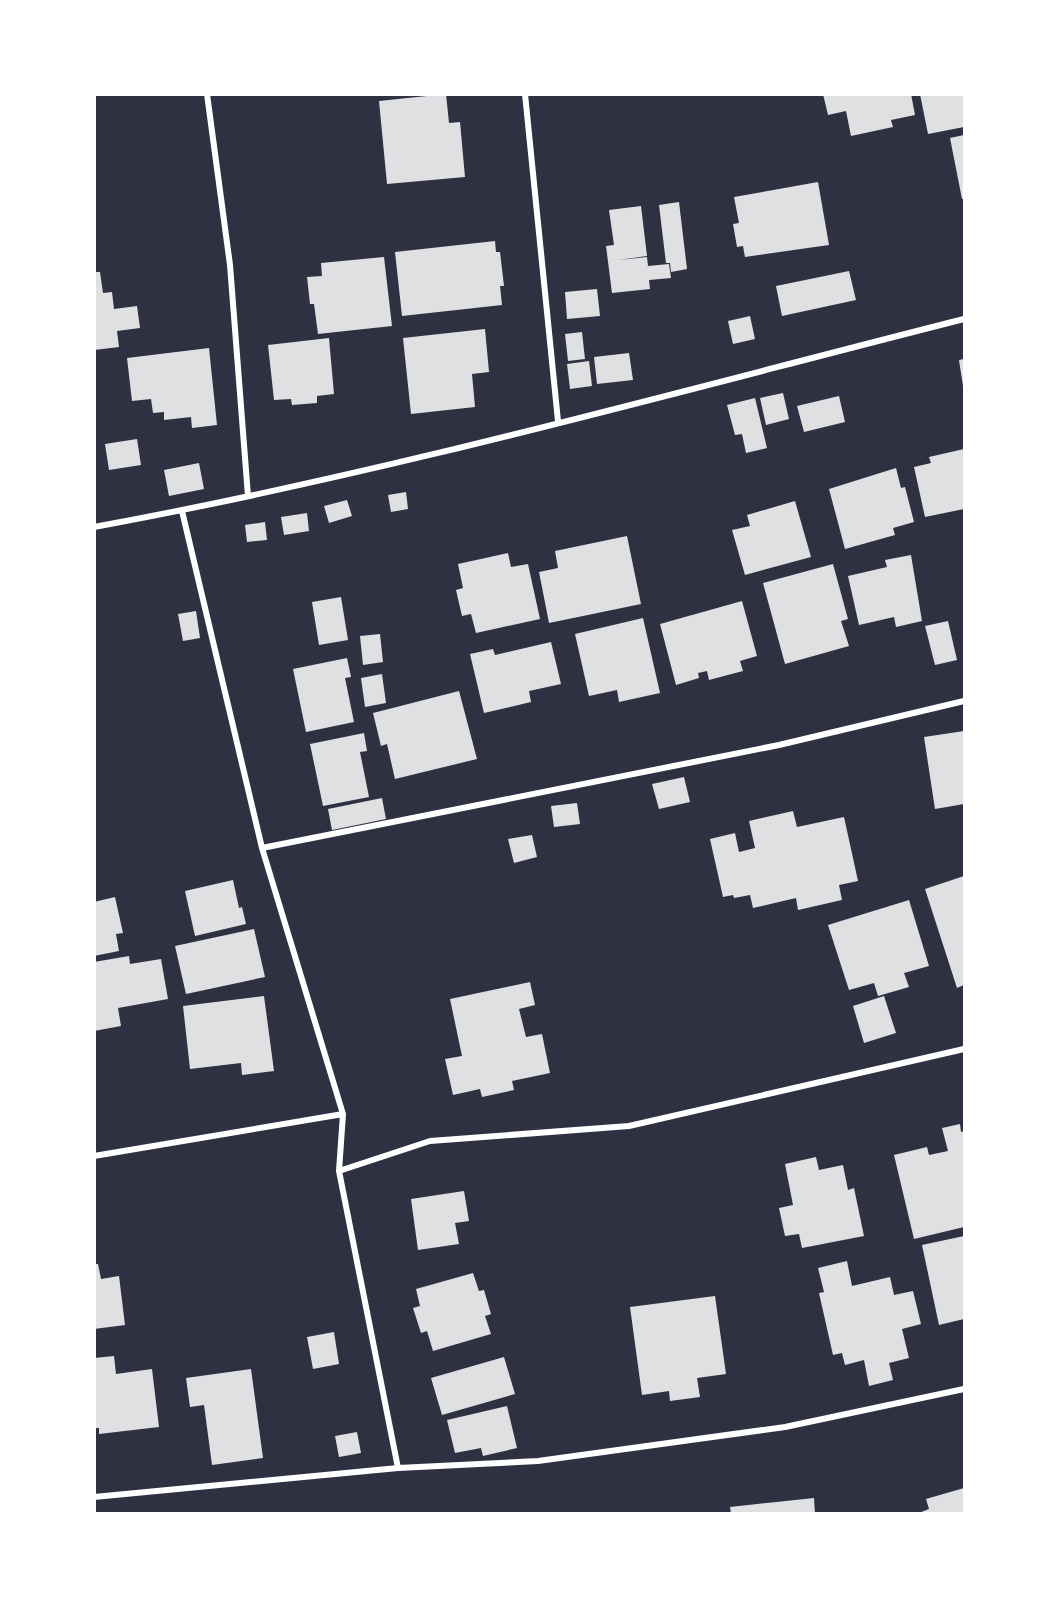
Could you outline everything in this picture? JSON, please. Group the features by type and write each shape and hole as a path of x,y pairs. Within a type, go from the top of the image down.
{"street":[{"path":"207,94 231,265 248,496"},
{"path":"525,94 558,421"},
{"path":"94,527 182,511 431,456 558,421 964,319"},
{"path":"182,511 262,848 343,1114 339,1171 398,1468"},
{"path":"262,848 778,745 964,702"},
{"path":"339,1171 430,1141 629,1126 964,1048"},
{"path":"94,1156 343,1114"},
{"path":"94,1497 398,1468 538,1461 785,1427 964,1389"}],"building":[{"path":"446,94 449,123 460,122 465,177 387,184 379,101"},
{"path":"823,94 911,94 915,115 891,120 893,127 851,136 846,111 828,115"},
{"path":"920,94 964,94 964,127 928,134"},
{"path":"964,135 964,199 962,199 950,138"},
{"path":"818,182 829,245 745,257 743,246 737,247 733,224 739,223 734,197"},
{"path":"679,202 687,269 671,272 670,263 666,263 659,205"},
{"path":"641,206 647,256 618,260 647,257 648,266 669,264 671,278 649,280 650,289 612,293 606,246 614,245 609,210"},
{"path":"495,241 496,252 500,252 504,286 500,286 502,305 402,316 395,252"},
{"path":"384,257 392,326 318,334 314,304 310,304 307,277 322,276 321,263"},
{"path":"849,271 856,300 782,316 776,286"},
{"path":"94,272 100,272 103,293 112,292 114,309 137,306 140,328 117,331 119,347 94,350"},
{"path":"597,289 600,316 567,319 565,292"},
{"path":"750,316 755,339 733,344 728,321"},
{"path":"485,329 489,372 472,374 475,407 411,414 403,338"},
{"path":"582,332 585,359 568,361 565,334"},
{"path":"329,338 334,394 317,396 317,403 292,405 291,399 274,400 268,345"},
{"path":"209,348 217,425 192,428 191,417 164,420 164,412 153,413 151,399 132,401 127,358"},
{"path":"629,353 633,380 597,384 594,357"},
{"path":"964,359 964,386 963,386 959,360"},
{"path":"589,361 592,386 570,389 567,364"},
{"path":"783,393 789,419 766,425 760,398"},
{"path":"839,396 845,422 804,432 797,406"},
{"path":"755,398 767,448 746,453 742,434 735,435 727,405"},
{"path":"137,439 141,465 109,470 105,444"},
{"path":"964,449 964,509 925,517 914,467 931,463 929,457"},
{"path":"199,463 204,489 169,496 164,470"},
{"path":"896,468 901,488 905,487 914,522 893,528 895,535 845,549 829,489"},
{"path":"406,492 408,509 391,512 388,495"},
{"path":"347,500 352,516 329,523 324,506"},
{"path":"795,501 811,557 745,575 732,530 750,526 747,515"},
{"path":"307,513 309,531 284,535 281,517"},
{"path":"265,522 267,540 247,542 245,525"},
{"path":"627,536 641,604 549,623 539,572 558,568 555,551"},
{"path":"508,553 511,567 528,564 540,619 476,633 471,614 462,616 456,590 463,588 458,564"},
{"path":"911,555 922,621 896,627 894,617 859,625 848,576 887,567 885,560"},
{"path":"833,564 848,619 841,621 849,646 785,664 763,583"},
{"path":"341,597 348,640 319,645 312,602"},
{"path":"742,601 757,656 740,661 743,671 709,680 707,671 698,673 699,678 676,685 660,624"},
{"path":"196,611 200,638 183,641 178,614"},
{"path":"643,618 660,693 619,702 617,690 589,696 575,634"},
{"path":"948,621 957,660 935,665 925,626"},
{"path":"380,634 383,662 363,665 360,636"},
{"path":"551,642 561,684 529,691 531,702 484,713 470,654 493,649 495,655"},
{"path":"347,658 351,677 345,678 354,722 306,732 293,669"},
{"path":"382,674 386,703 365,707 361,678"},
{"path":"459,691 477,759 395,779 387,744 381,746 373,713"},
{"path":"964,731 964,804 935,809 924,737"},
{"path":"364,733 367,751 360,752 369,797 323,806 310,744"},
{"path":"684,777 690,802 659,809 652,784"},
{"path":"382,798 386,819 332,830 328,809"},
{"path":"577,803 580,824 554,827 551,806"},
{"path":"793,811 797,827 844,817 858,881 839,885 842,900 798,910 796,898 753,908 750,895 734,898 733,895 723,897 710,839 735,833 739,852 755,848 749,821"},
{"path":"532,835 537,857 514,863 508,839"},
{"path":"964,876 964,985 957,988 925,889"},
{"path":"233,880 239,908 242,907 246,924 195,936 185,891"},
{"path":"115,897 123,933 116,934 119,951 94,956 94,902"},
{"path":"909,900 929,966 904,973 909,987 878,996 874,983 849,990 828,925"},
{"path":"254,929 265,977 186,994 175,946"},
{"path":"129,956 130,964 161,959 168,999 118,1008 121,1026 94,1031 94,962"},
{"path":"530,982 535,1005 519,1009 526,1037 542,1034 550,1073 512,1081 514,1090 482,1097 480,1089 453,1095 445,1059 462,1056 450,999"},
{"path":"264,996 274,1071 242,1075 241,1063 190,1069 183,1006"},
{"path":"884,996 896,1033 864,1043 853,1006"},
{"path":"960,1124 961,1132 964,1131 964,1227 914,1239 894,1155 927,1147 929,1155 948,1151 942,1128"},
{"path":"816,1157 819,1170 843,1165 848,1190 854,1188 864,1236 802,1248 799,1234 785,1236 779,1208 793,1205 785,1164"},
{"path":"464,1191 469,1221 455,1223 459,1244 418,1250 411,1199"},
{"path":"964,1236 964,1319 939,1325 922,1245"},
{"path":"847,1261 852,1286 890,1277 894,1295 913,1291 921,1324 902,1329 909,1358 889,1363 893,1380 869,1386 864,1360 845,1365 842,1353 833,1355 819,1293 824,1292 818,1268"},
{"path":"94,1264 98,1264 101,1279 119,1276 125,1325 94,1329"},
{"path":"473,1273 479,1291 484,1290 491,1314 485,1316 491,1334 433,1351 427,1331 421,1333 413,1308 420,1306 416,1289"},
{"path":"715,1296 726,1374 697,1378 700,1397 670,1401 669,1391 642,1395 630,1307"},
{"path":"334,1332 339,1364 313,1369 307,1337"},
{"path":"114,1356 116,1374 152,1369 159,1427 99,1434 99,1428 94,1428 94,1358"},
{"path":"504,1357 515,1394 442,1415 431,1378"},
{"path":"251,1369 263,1458 212,1465 204,1405 190,1407 186,1378"},
{"path":"507,1406 517,1448 483,1456 481,1448 455,1453 447,1420"},
{"path":"357,1432 361,1453 339,1457 335,1436"},
{"path":"964,1488 964,1514 916,1514 929,1509 926,1499"},
{"path":"814,1498 815,1514 731,1514 730,1507"}]}
